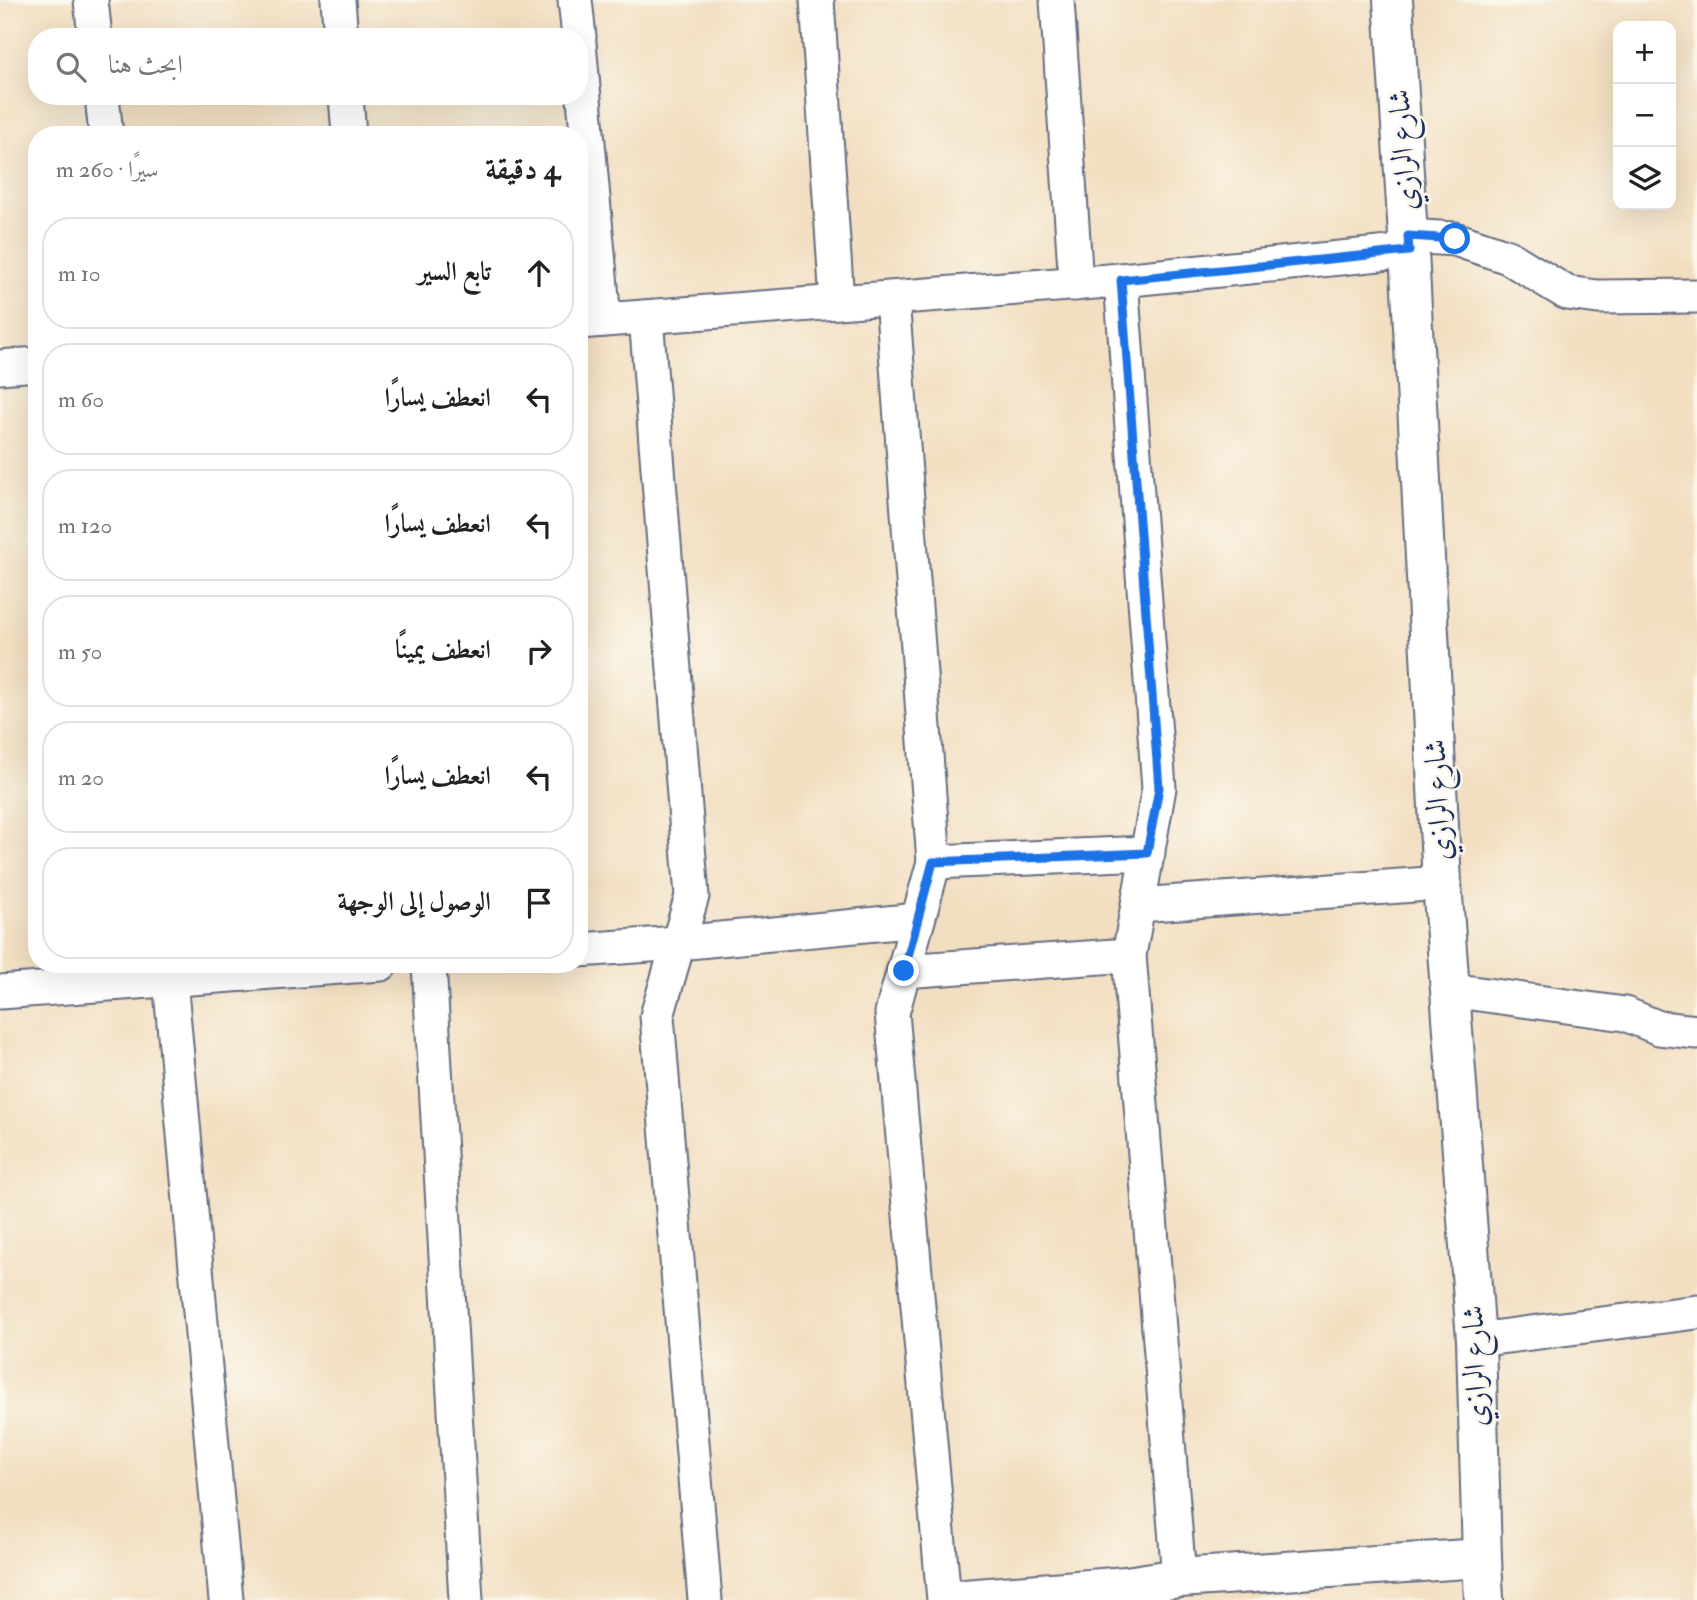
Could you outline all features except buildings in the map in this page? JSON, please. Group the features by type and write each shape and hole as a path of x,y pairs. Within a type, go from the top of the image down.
{"street":[{"path":"91,0 94,28"},
{"path":"338,0 340,28"},
{"path":"575,0 578,28"},
{"path":"817,0 837,302"},
{"path":"1057,0 1076,284"},
{"name":"شارع الرازي","path":"1393,0 1442,883 1476,1340 1484,1600"},
{"path":"103,105 105,126"},
{"path":"347,105 348,126"},
{"path":"582,105 583,126"},
{"path":"588,235 592,321 1121,280 1455,239 1508,257 1567,293 1598,297 1697,296"},
{"path":"1121,280 1159,788 1129,955 1179,1578"},
{"path":"892,298 933,862 892,1013 944,1600"},
{"path":"646,317 692,896 657,1016 705,1600"},
{"path":"0,367 28,365"},
{"path":"933,862 1147,853"},
{"path":"1138,905 1442,883"},
{"path":"588,949 918,920"},
{"path":"904,971 1129,955"},
{"path":"0,992 170,979 206,973"},
{"path":"430,973 466,1600"},
{"path":"170,979 226,1600"},
{"path":"1450,990 1625,1014 1659,1028 1697,1032"},
{"path":"1476,1340 1697,1312"},
{"path":"952,1600 1126,1593 1179,1578 1482,1559"}],"route":[{"path":"904,971 933,862 1147,853 1159,788 1121,280 1409,251 1408,236 1455,239"}]}
